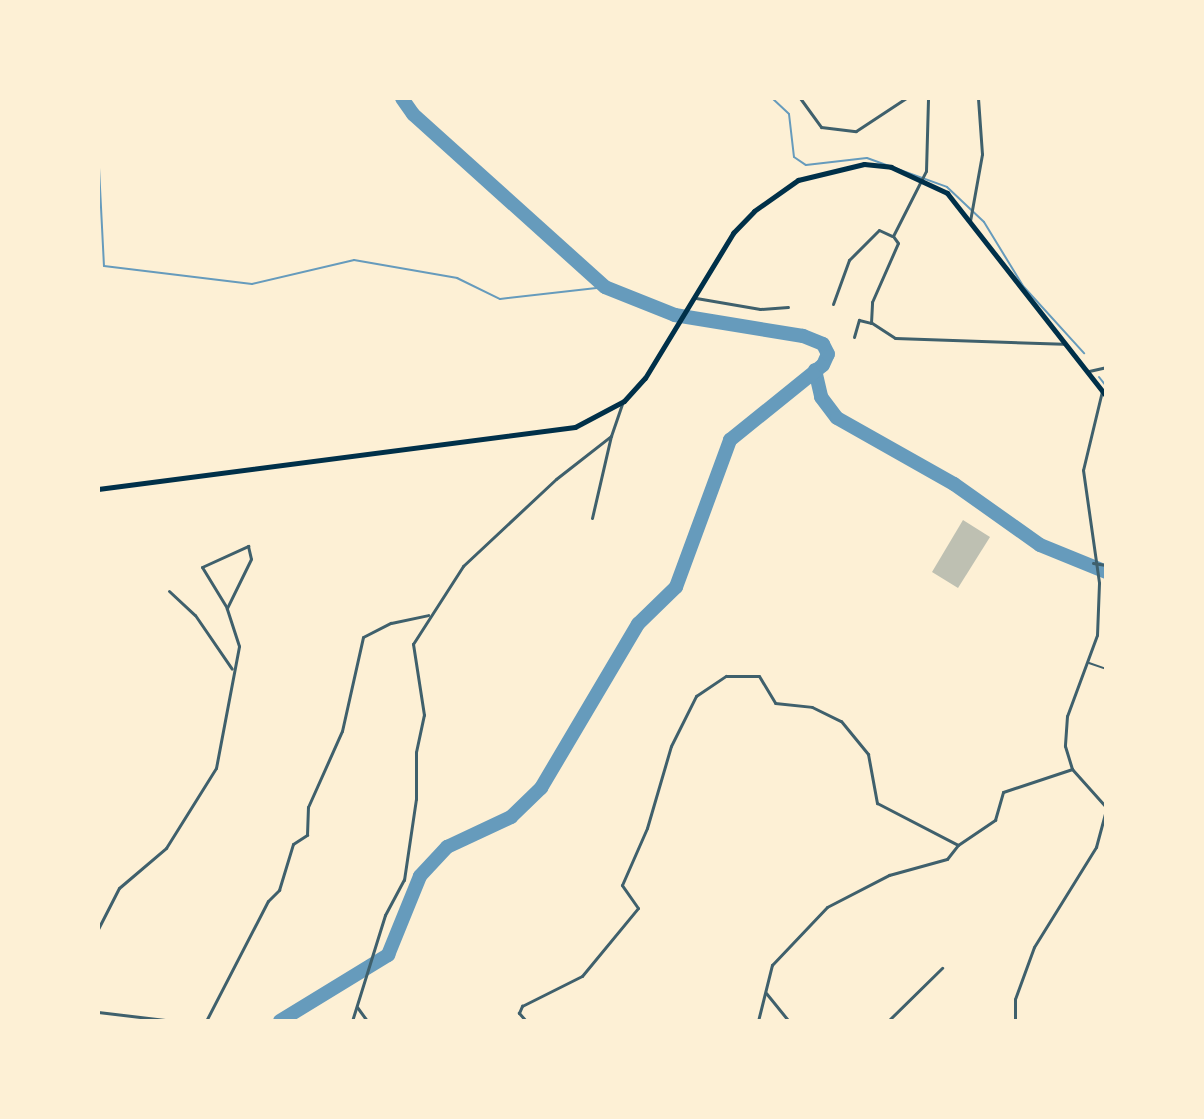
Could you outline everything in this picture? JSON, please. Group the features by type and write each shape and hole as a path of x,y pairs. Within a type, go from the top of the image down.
{"main road":[{"path":"98,489 575,427 624,401 645,378 733,233 798,180 864,164 922,179 947,193 1104,393"}],"street":[{"path":"800,98 821,127 856,131 906,98"},
{"path":"893,236 926,171 928,98"},
{"path":"969,223 977,200 982,154 978,98"},
{"path":"833,304 849,260 879,230 893,236 898,243 872,302 871,323"},
{"path":"691,298 760,309 788,307"},
{"path":"854,337 859,320 871,323 895,338 1048,346 1067,342"},
{"path":"1089,371 1106,367"},
{"path":"1015,1021 1015,999 1034,947 1096,847 1106,808 1072,769 1065,746 1067,716 1097,635 1099,583 1093,563 1083,470 1104,393"},
{"path":"592,518 611,436 624,401"},
{"path":"352,1021 380,929 404,880 416,799 416,752 424,715 413,644 428,615 463,566 556,479 611,436"},
{"path":"98,929 119,888 166,848 190,817 216,768 232,669 239,646 227,608 202,567 248,546 251,559 227,608"},
{"path":"1093,563 1106,565"},
{"path":"169,591 195,615 232,669"},
{"path":"206,1021 268,901 279,890 293,844 307,835 308,807 342,731 363,637 391,623 428,615"},
{"path":"526,1021 519,1013 522,1006 582,976 638,908 622,885 647,828 671,746 696,696 726,676 759,676 775,703 812,707 841,721 868,754 877,803 958,845"},
{"path":"758,1021 765,991 782,951 839,898 911,867 947,859 958,845 995,820 1003,792 1072,769"},
{"path":"888,1021 942,968"},
{"path":"765,991 789,1021"},
{"path":"357,1007 367,1021"},
{"path":"98,1012 173,1021"}],"lane":[{"path":"1088,662 1106,669"}],"building":[{"path":"963,520 990,537 958,588 932,572"}],"waterway":[{"path":"280,1021 388,955 420,876 447,847 511,817 541,788 638,624 676,587 730,440 823,365 828,354 823,344 803,336 675,315 605,287 413,114 402,98"},
{"path":"772,98 789,114 794,157 806,165 867,158 947,187 984,222 1023,286 1084,353"},
{"path":"98,148 104,266 252,284 354,260 457,278 500,299 605,287"},
{"path":"815,370 821,397 837,418 954,484 1040,545 1106,572"},
{"path":"1099,377 1106,386"}]}
